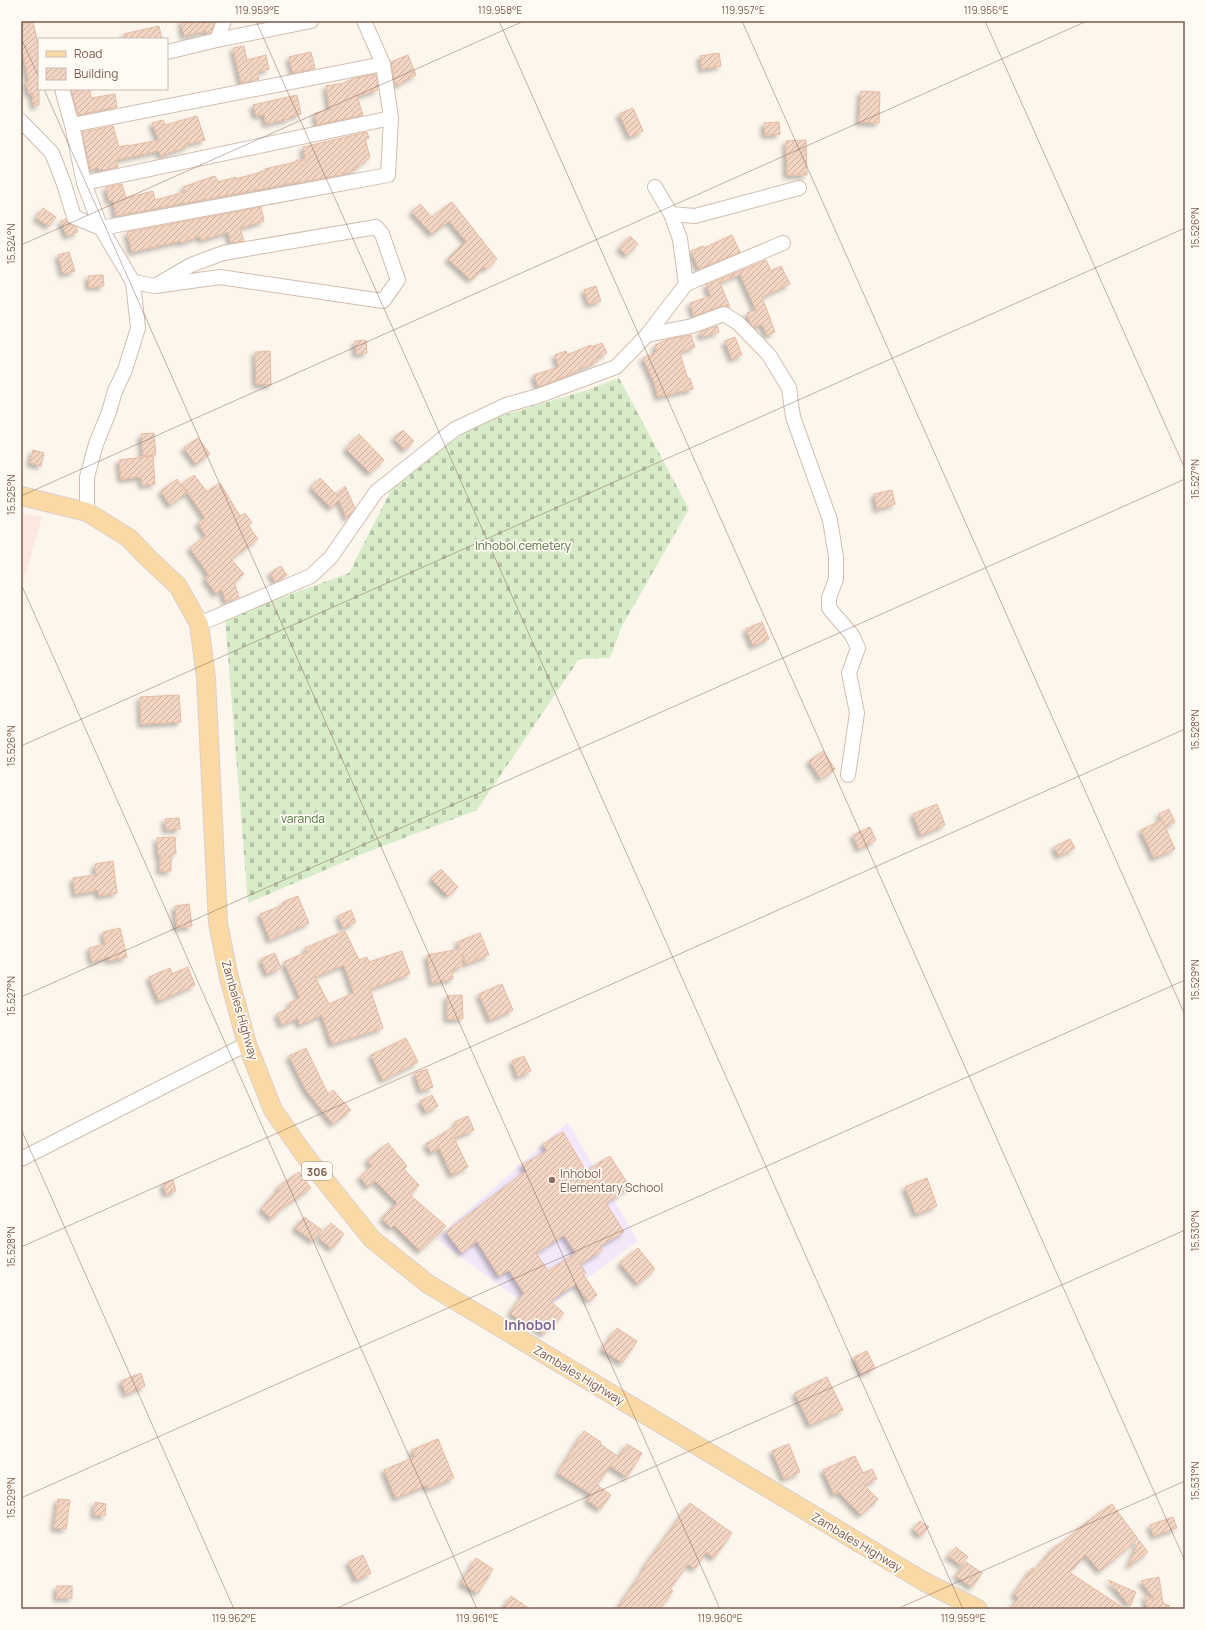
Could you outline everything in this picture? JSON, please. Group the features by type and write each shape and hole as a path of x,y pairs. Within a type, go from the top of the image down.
{"main road":[{"name":"Zambales Highway","path":"21,496 87,512 129,538 178,586 199,624 206,678 218,923 229,978 246,1044 273,1110 306,1157 372,1240 428,1284 922,1581 978,1609"}],"street":[{"path":"217,40 224,21"},
{"path":"168,52 311,21"},
{"path":"21,121 52,153 64,184 74,218 100,228 388,175 391,118 383,64 364,21"},
{"path":"72,126 383,64"},
{"path":"62,90 72,126 84,183 100,228 133,282 138,328 125,370 115,391 109,412 96,444 87,477 87,512"},
{"path":"84,183 391,118"},
{"path":"655,187 671,214 680,239 686,284"},
{"path":"671,214 695,216 799,188"},
{"path":"133,282 155,286 220,277 383,301 398,280 382,234 376,227 223,253 191,265 155,286"},
{"path":"199,624 310,576 331,557 376,492 455,429 506,405 538,396 616,367 647,335 686,284 783,243"},
{"path":"647,335 692,326 724,314 738,323 769,355 789,388 793,417 830,520 836,557 836,579 828,598 829,608 852,635 858,648 849,673 857,713 848,775"},
{"path":"21,1159 246,1044"}],"shaded area":[{"path":"21,514 42,517 21,590"},
{"name":"Inhobol Elementary School","path":"568,1122 638,1241 539,1314 436,1239"}],"green space":[{"name":"Inhobol cemetery","path":"619,378 689,509 622,626 610,658 579,659 477,810 365,853 248,903 225,618 349,573 397,478 481,422 587,390"}],"building":[{"path":"181,21 215,21 211,33 207,33 206,31 184,36"},
{"path":"33,22 38,44 39,105 34,106 32,93 29,94 26,82 29,81 23,55 21,55 21,24"},
{"path":"159,26 162,38 125,38 124,34"},
{"path":"244,46 247,60 266,55 269,69 257,72 259,79 241,83 233,48"},
{"path":"311,52 315,68 293,73 289,57"},
{"path":"719,53 721,66 702,69 700,56"},
{"path":"408,55 416,75 403,81 403,83 395,85 391,62"},
{"path":"376,74 378,90 357,96 363,115 317,125 315,113 330,110 326,86 345,83 356,78"},
{"path":"71,90 90,90 91,98 115,94 117,107 78,115"},
{"path":"861,91 880,92 879,123 859,122"},
{"path":"297,95 301,114 289,117 289,119 266,124 264,114 256,116 253,105"},
{"path":"633,108 643,131 630,137 619,114"},
{"path":"197,116 205,140 187,144 188,146 161,156 159,151 116,160 118,167 99,170 98,167 90,170 82,132 113,126 119,147 128,146 159,140 152,123 163,120 165,125"},
{"path":"779,122 780,134 765,135 764,123"},
{"path":"367,132 369,138 365,139 370,157 354,170 340,175 116,216 113,200 109,201 106,187 122,184 126,198 153,191 155,200 185,192 183,187 215,176 218,182 236,177 236,179 265,171 265,169 296,162 296,160 305,160 303,147"},
{"path":"806,140 807,175 787,175 786,141"},
{"path":"452,202 497,259 486,269 484,267 471,280 448,259 466,241 449,221 432,234 412,212 420,204 432,217"},
{"path":"261,207 264,221 240,228 244,241 231,243 228,232 201,240 200,236 181,243 180,241 132,252 127,232"},
{"path":"43,208 56,217 49,226 36,218"},
{"path":"66,219 68,223 76,227 78,232 67,236 61,221"},
{"path":"732,235 740,252 699,269 691,251 703,246 704,248"},
{"path":"630,236 638,244 627,255 619,248"},
{"path":"69,252 75,271 63,274 58,255"},
{"path":"766,260 771,271 781,266 790,284 762,297 775,332 767,335 762,324 754,327 751,325 747,313 756,310 740,274 720,283 730,307 721,306 694,316 690,303 711,296 706,285"},
{"path":"103,275 104,286 89,287 88,276"},
{"path":"596,286 601,301 589,304 584,290"},
{"path":"717,326 719,332 702,337 700,332"},
{"path":"691,335 695,347 682,351 680,354 688,379 690,378 693,389 658,397 654,382 643,358 657,352 655,345 669,339"},
{"path":"735,337 742,355 732,359 725,341"},
{"path":"366,340 367,353 356,354 355,341"},
{"path":"602,343 607,353 596,358 598,361 570,375 538,387 534,375 559,367 555,355 566,351 567,355 591,345 592,347"},
{"path":"270,351 271,385 256,384 255,352"},
{"path":"403,430 414,441 405,450 394,438"},
{"path":"154,433 156,455 143,456 141,434"},
{"path":"359,434 384,460 370,473 346,449"},
{"path":"198,438 210,454 196,464 184,448"},
{"path":"33,450 44,453 41,466 30,463"},
{"path":"153,456 155,484 142,485 141,477 121,479 119,460"},
{"path":"194,475 207,492 220,483 240,516 245,513 252,523 248,525 258,539 231,559 244,574 234,582 239,597 226,602 222,590 216,594 205,578 209,575 190,548 206,536 198,523 205,518 182,484"},
{"path":"320,478 337,495 345,486 355,508 347,519 339,500 331,508 311,487"},
{"path":"177,479 187,493 170,505 161,491"},
{"path":"892,490 895,504 877,509 874,494"},
{"path":"281,566 287,575 276,582 270,573"},
{"path":"762,622 769,639 753,646 746,629"},
{"path":"179,695 181,722 141,724 140,697"},
{"path":"823,751 835,769 821,779 809,761"},
{"path":"937,804 945,825 921,835 913,814"},
{"path":"1169,809 1175,822 1165,827 1159,814"},
{"path":"179,818 180,829 166,830 165,819"},
{"path":"1162,820 1175,849 1154,858 1141,830"},
{"path":"870,827 876,840 859,849 853,835"},
{"path":"175,837 176,854 171,854 171,871 160,871 160,855 158,855 157,838"},
{"path":"1070,839 1075,848 1059,856 1054,847"},
{"path":"113,861 117,893 99,896 98,890 75,894 73,878 96,875 95,864"},
{"path":"441,869 458,887 448,896 431,879"},
{"path":"298,896 309,923 270,940 260,914 284,905 283,902"},
{"path":"189,904 192,926 177,928 175,906"},
{"path":"351,910 356,922 343,928 338,916"},
{"path":"120,928 127,957 109,961 109,957 92,962 89,948 105,944 103,932"},
{"path":"345,931 359,960 367,957 369,962 402,951 410,974 370,989 383,1028 332,1044 322,1015 300,1025 297,1018 282,1025 277,1014 291,1007 289,1003 300,998 284,962 307,952 305,948","holes":["344,965 354,993 329,1004 315,977"]},
{"path":"480,933 489,955 466,964 462,953 462,966 452,970 453,979 432,983 427,955 460,949 457,942"},
{"path":"275,953 281,968 267,974 261,959"},
{"path":"188,967 195,985 159,1001 149,977 170,968 172,974"},
{"path":"502,984 513,1010 490,1020 479,994"},
{"path":"462,995 463,1019 447,1019 447,996"},
{"path":"406,1038 418,1062 383,1080 371,1055"},
{"path":"306,1048 328,1094 333,1090 351,1110 333,1124 306,1090 289,1056"},
{"path":"524,1056 531,1071 518,1077 512,1061"},
{"path":"427,1069 433,1087 421,1091 415,1073"},
{"path":"432,1095 438,1106 426,1112 420,1101"},
{"path":"468,1116 474,1130 454,1138 468,1167 452,1175 439,1148 432,1153 426,1144 457,1125 455,1122"},
{"name":"Inhobol Elementary School","path":"563,1132 586,1171 610,1156 630,1187 606,1203 624,1232 600,1246 602,1251 580,1264 586,1273 583,1274 597,1295 588,1301 576,1284 550,1301 564,1313 557,1321 555,1319 544,1334 528,1322 526,1324 510,1313 524,1293 509,1270 499,1276 477,1241 462,1253 446,1232 526,1171 522,1165 547,1151 543,1144","holes":["564,1235 576,1253 548,1271 536,1253"]},
{"path":"388,1143 407,1166 404,1169 419,1185 410,1195 446,1226 420,1251 394,1225 391,1228 382,1218 397,1203 375,1181 368,1187 360,1177 372,1166 367,1160"},
{"path":"299,1172 311,1188 282,1208 272,1219 261,1209 279,1189 278,1187"},
{"path":"927,1178 937,1206 916,1214 905,1187"},
{"path":"173,1180 176,1191 166,1194 163,1184"},
{"path":"304,1217 322,1230 313,1241 295,1228"},
{"path":"331,1223 344,1234 332,1249 319,1238"},
{"path":"638,1248 655,1269 638,1284 620,1263"},
{"path":"617,1328 637,1341 622,1363 602,1349"},
{"path":"867,1351 875,1368 862,1374 854,1357"},
{"path":"141,1373 145,1386 126,1394 121,1381"},
{"path":"827,1377 843,1410 810,1425 795,1393"},
{"path":"584,1431 601,1442 600,1444 619,1457 627,1444 642,1453 627,1477 610,1466 597,1485 611,1495 600,1509 587,1500 591,1494 558,1473"},
{"path":"438,1439 454,1478 428,1489 427,1485 396,1498 384,1470 415,1457 412,1450"},
{"path":"789,1444 800,1472 784,1479 772,1451"},
{"path":"855,1456 863,1473 872,1469 877,1479 864,1485 878,1499 861,1515 839,1492 834,1494 823,1470"},
{"path":"58,1499 70,1500 66,1529 54,1528"},
{"path":"95,1502 106,1504 105,1516 94,1515"},
{"path":"690,1503 732,1533 714,1558 706,1552 695,1569 688,1564 670,1589 673,1591 660,1609 617,1609 645,1568 644,1567"},
{"path":"1112,1504 1138,1539 1100,1571 1086,1555 1069,1572 1125,1609 1010,1609 1019,1598 1014,1594 1032,1568 1035,1570 1056,1545 1058,1546"},
{"path":"1173,1517 1177,1528 1154,1536 1150,1525"},
{"path":"920,1521 929,1527 921,1536 913,1529"},
{"path":"1139,1540 1148,1552 1128,1567"},
{"path":"956,1547 968,1557 961,1565 948,1556"},
{"path":"363,1555 371,1573 357,1580 348,1562"},
{"path":"476,1558 493,1569 478,1593 461,1583"},
{"path":"966,1562 982,1573 972,1587 956,1576"},
{"path":"1159,1577 1163,1603 1170,1606 1164,1607 1164,1609 1161,1607 1147,1609 1145,1595 1155,1600 1141,1581"},
{"path":"1108,1580 1136,1592 1130,1606"},
{"path":"57,1586 72,1586 72,1598 57,1598"},
{"path":"511,1596 530,1609 503,1609"}],"place":[{"name":"Inhobol Elementary School","path":"552,1180"}],"district":[{"name":"Inhobol","path":"530,1324"}],"park label":[{"name":"varanda","path":"303,818"}]}
